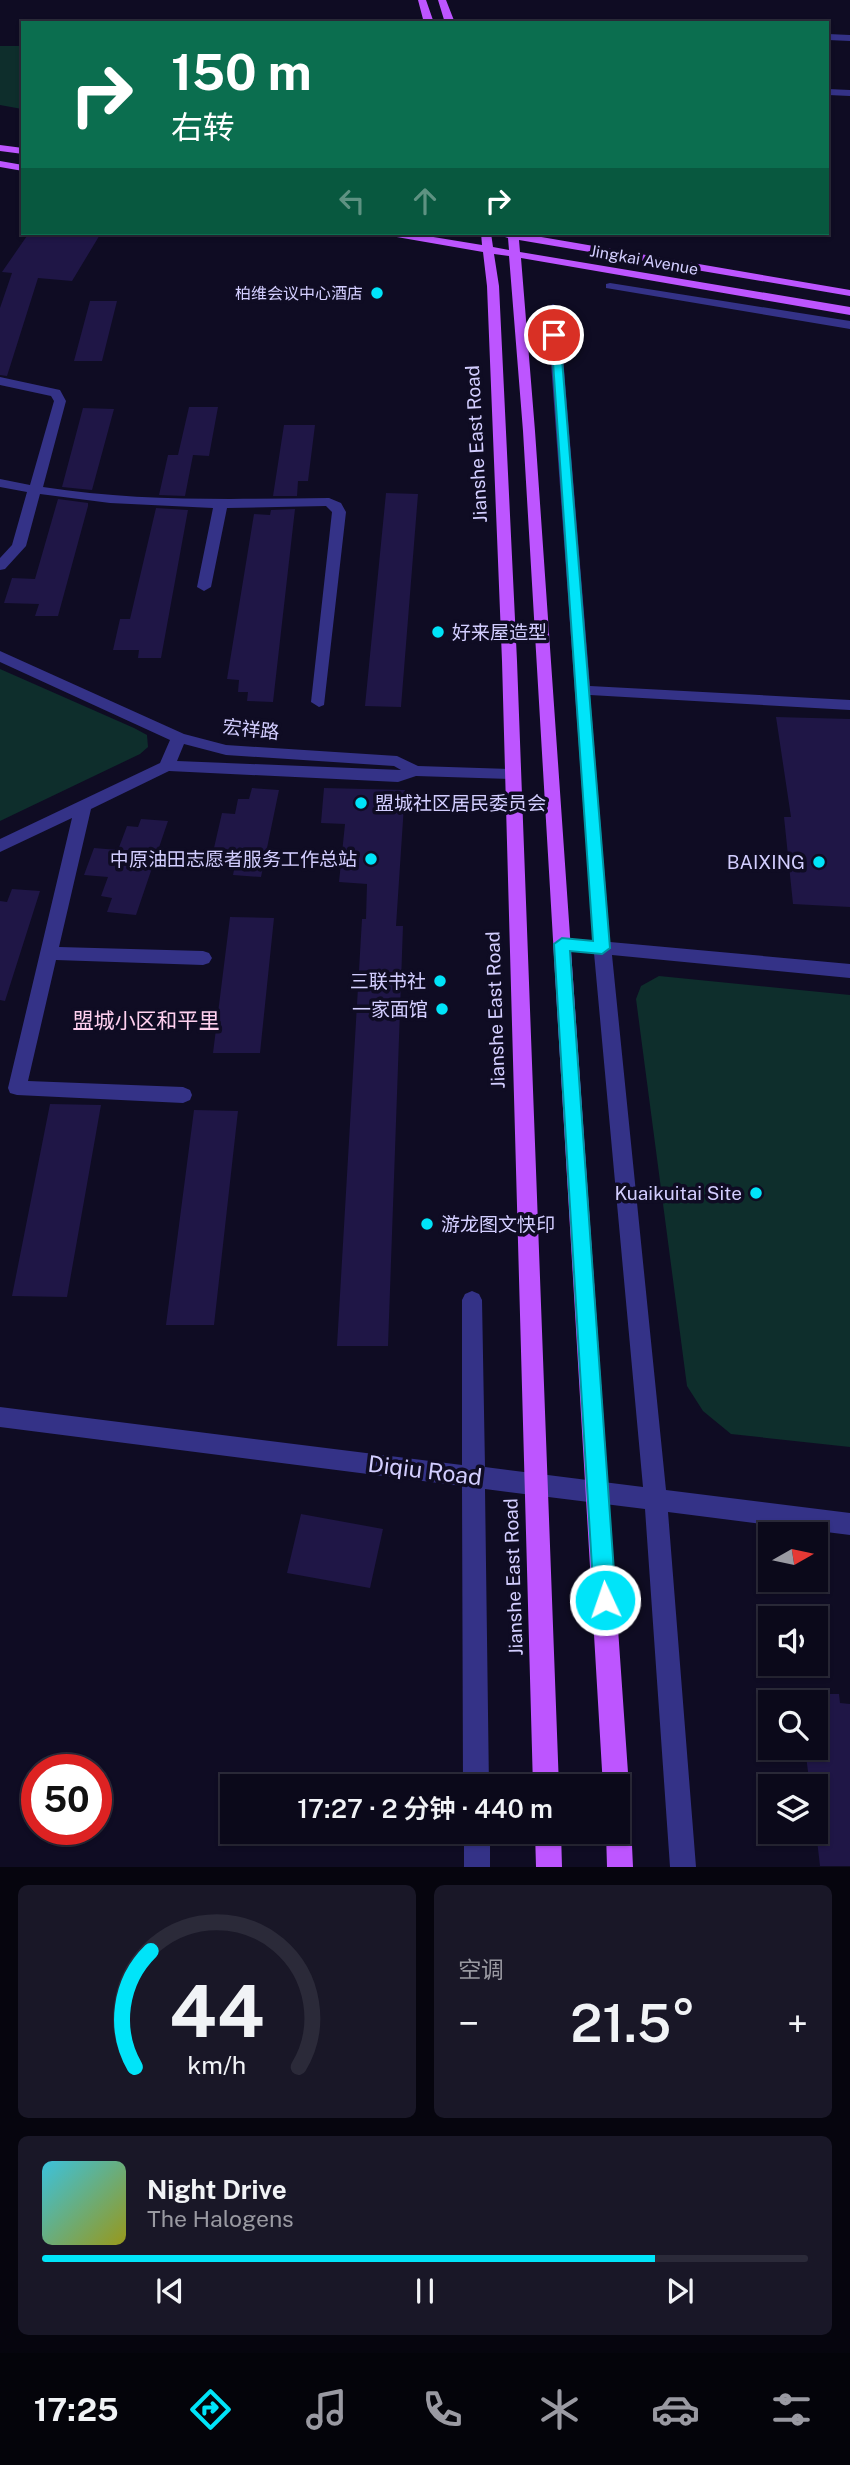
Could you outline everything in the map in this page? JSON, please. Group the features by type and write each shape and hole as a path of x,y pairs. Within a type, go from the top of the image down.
{"main road":[{"path":"422,0 428,21"},
{"path":"442,0 449,21"},
{"path":"0,148 21,152"},
{"path":"0,164 21,168"},
{"name":"Jingkai Avenue","path":"415,235 487,241 516,254 850,311"},
{"path":"513,235 615,1774"},
{"name":"Jingkai Avenue","path":"519,235 850,293"},
{"name":"Jianshe East Road","path":"487,241 493,286 501,432 533,1484 545,1774"},
{"path":"548,1844 549,1867"},
{"path":"619,1844 620,1867"}],"street":[{"path":"829,37 850,38"},
{"path":"829,92 850,93"},
{"path":"610,286 850,326"},
{"path":"553,308 602,948 656,1500 683,1867"},
{"path":"0,381 56,393 60,401 19,546 0,566"},
{"path":"0,483 36,490 221,504 329,502 336,506 339,512 319,702"},
{"path":"204,587 221,504"},
{"name":"宏祥路","path":"0,656 179,738 226,750 397,761 415,771 513,774"},
{"path":"581,690 850,705"},
{"path":"167,766 179,738"},
{"path":"0,846 167,766 398,777 415,771"},
{"path":"83,807 17,1088 183,1094"},
{"path":"562,944 850,971"},
{"path":"48,953 204,958"},
{"path":"472,1300 476,1774"},
{"name":"Diqiu Road","path":"0,1417 850,1524"},
{"path":"477,1844 477,1867"}],"green space":[{"path":"0,46 21,46 21,109 0,105"},
{"path":"0,669 134,728 147,735 148,747 140,754 0,821"},
{"name":"Kuaikuitai Site","path":"659,976 850,995 850,1447 731,1434 703,1411 687,1386 636,999 641,986"}],"building":[{"path":"28,235 100,235 72,281 38,278 7,376 0,375 0,308 12,273 2,272"},
{"path":"90,301 117,301 102,361 74,361"},
{"path":"189,407 218,407 209,456 193,455 185,496 159,495 168,455 178,455"},
{"path":"83,408 114,409 92,490 62,487"},
{"path":"284,425 315,425 308,481 298,481 297,496 273,496"},
{"path":"386,493 418,494 401,707 365,706"},
{"path":"58,499 88,503 88,506 58,616 35,616 39,604 4,603 12,578 35,579"},
{"path":"156,508 188,510 161,658 138,658 139,650 113,650 120,619 130,619"},
{"path":"295,509 273,702 247,701 248,692 238,692 239,680 227,679 254,514 270,515 271,510"},
{"path":"776,717 850,719 850,907 793,904 784,817 791,817"},
{"path":"252,788 279,790 261,877 233,875 235,865 223,864 227,849 214,848 222,813 235,814 238,799 249,799"},
{"path":"324,788 405,790 396,926 403,926 388,1346 337,1346 362,919 366,919 367,884 339,882 345,824 321,823"},
{"path":"141,819 168,821 136,915 107,912 112,898 101,896 108,877 84,875 94,848 118,850 127,826 138,827"},
{"path":"12,889 40,891 5,1001 0,1000 0,901 7,902"},
{"path":"230,917 274,918 260,1053 213,1053"},
{"path":"50,1104 101,1105 67,1297 12,1296"},
{"path":"194,1110 238,1111 214,1325 166,1325"},
{"path":"301,1514 383,1529 370,1588 287,1573"},
{"path":"828,1694 839,1694 840,1703 850,1704 850,1866 820,1866 817,1844 828,1844 828,1774 808,1774 807,1760 828,1760"}],"place":[{"name":"柏维会议中心酒店","path":"377,293"},
{"name":"好来屋造型","path":"438,632"},
{"name":"盟城社区居民委员会","path":"361,803"},
{"name":"中原油田志愿者服务工作总站","path":"371,859"},
{"name":"BAIXING","path":"819,862"},
{"name":"三联书社","path":"440,981"},
{"name":"一家面馆","path":"442,1009"},
{"name":"Kuaikuitai Site","path":"756,1193"},
{"name":"游龙图文快印","path":"427,1224"}],"district":[{"name":"盟城小区和平里","path":"146,1020"}],"route":[{"path":"554,335 602,948 562,944 605,1600"}]}
